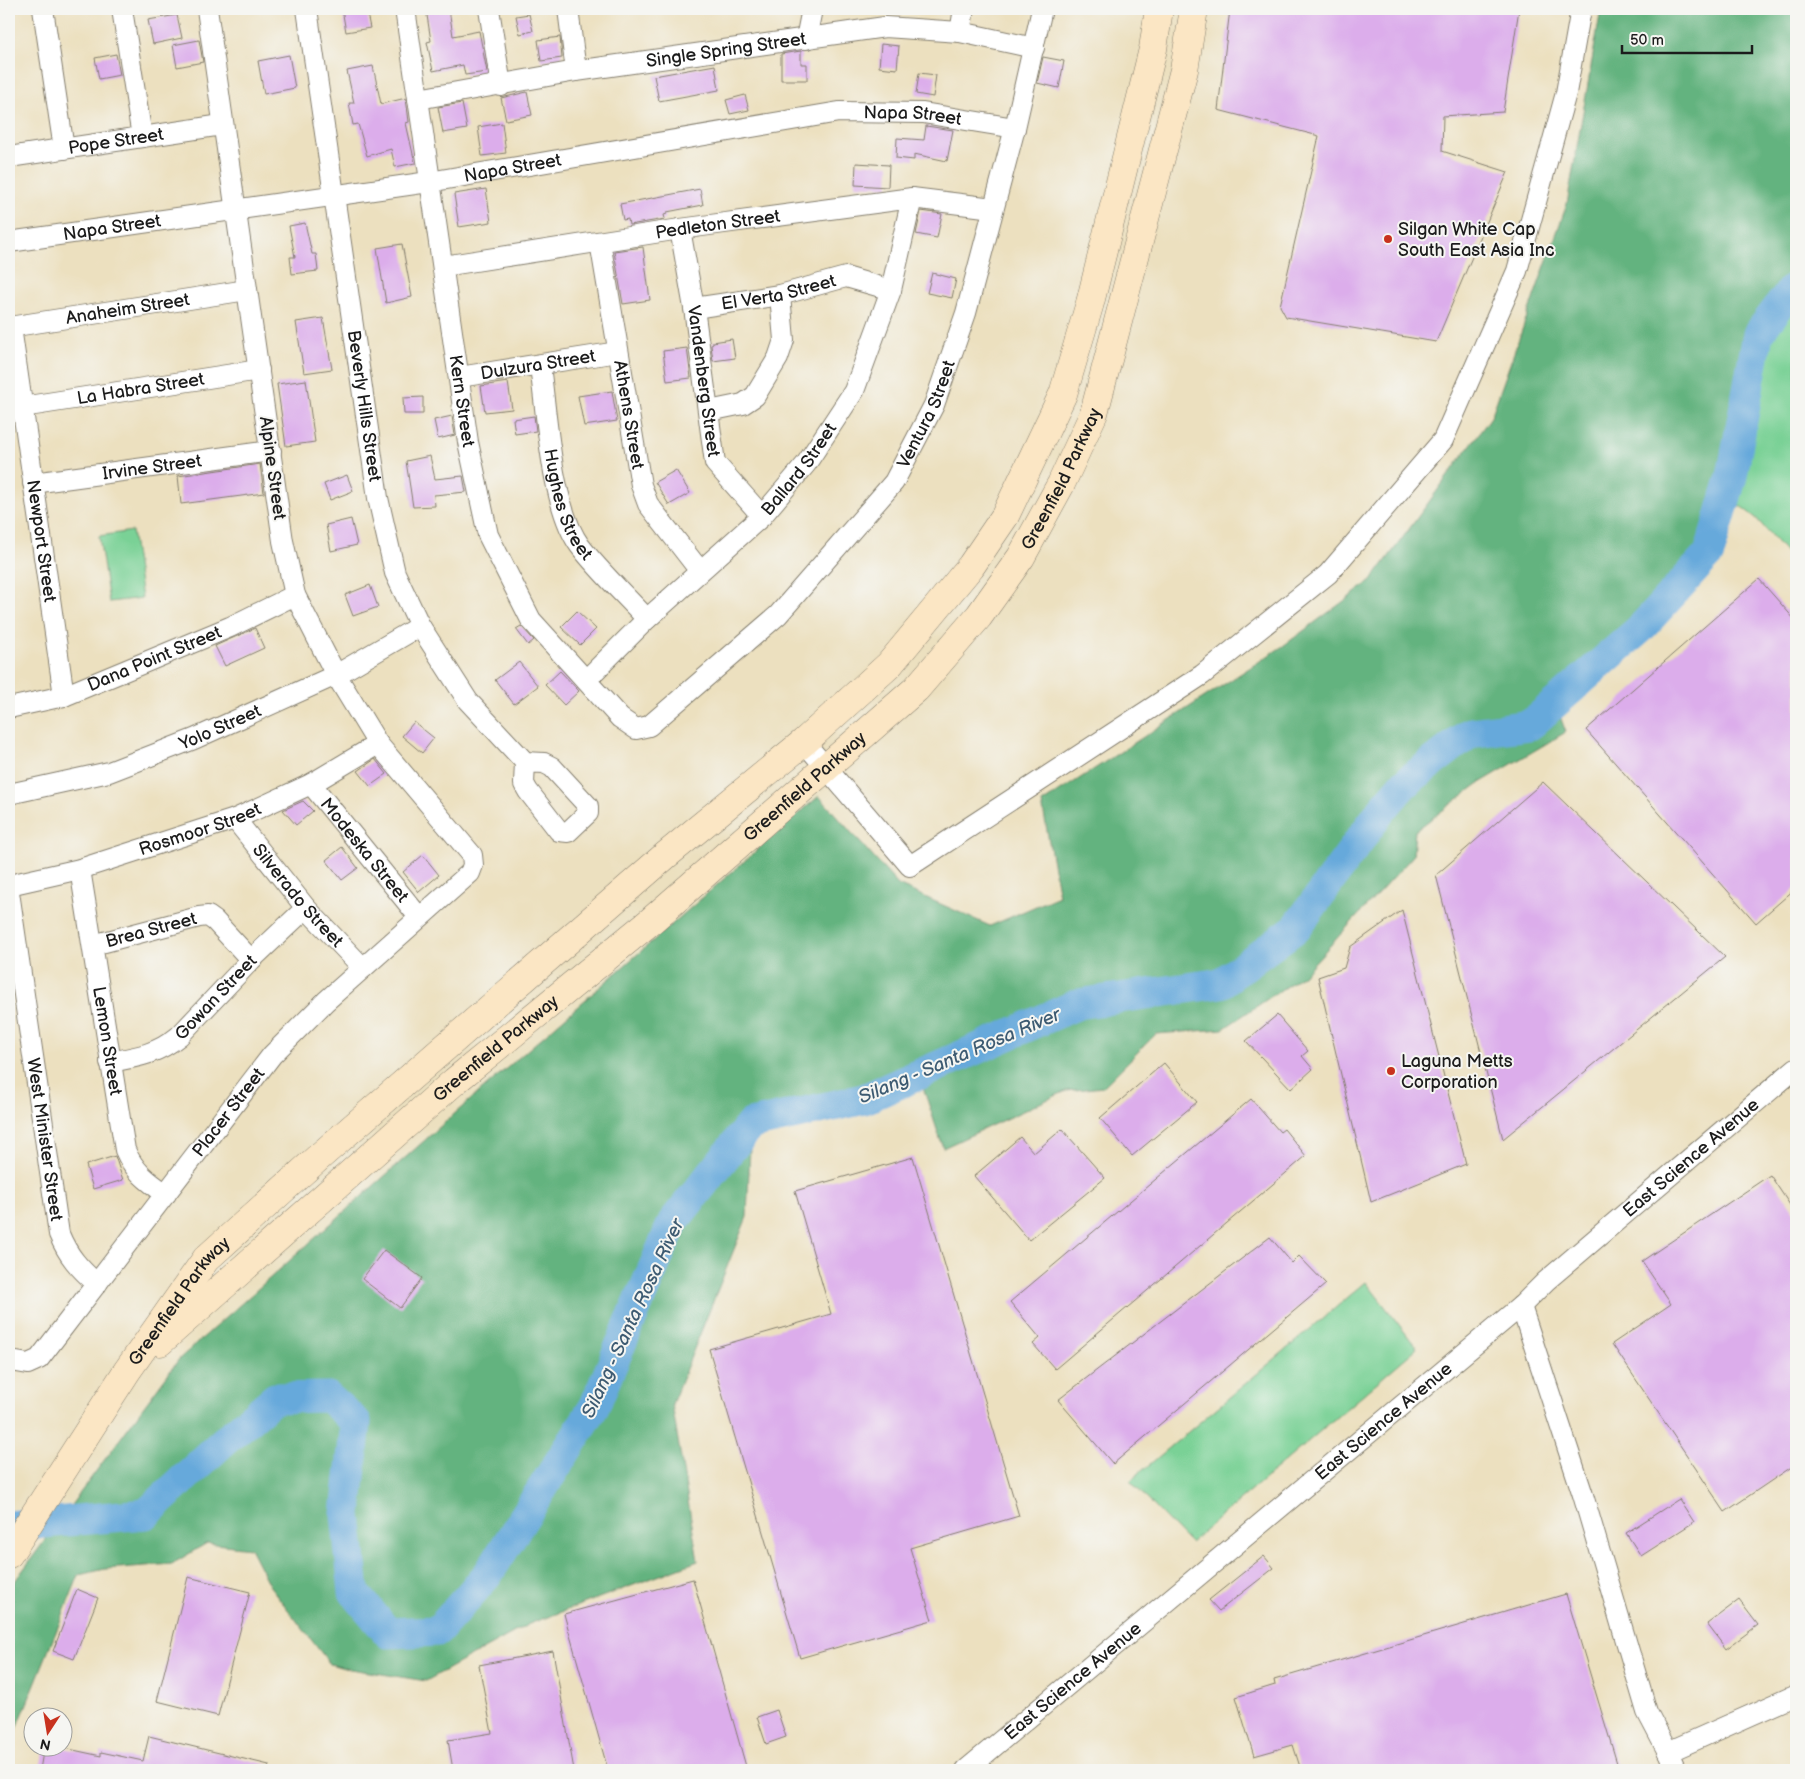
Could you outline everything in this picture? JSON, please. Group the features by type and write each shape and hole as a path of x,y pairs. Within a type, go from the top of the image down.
{"main road":[{"name":"Greenfield Parkway","path":"9,1554 127,1371 206,1259 319,1157 665,856 804,742 889,665 971,566 1005,516 1036,455 1063,394 1090,303 1153,49 1159,9"},
{"name":"Greenfield Parkway","path":"127,1371 455,1081 652,920 916,689 979,616 1021,557 1061,484 1094,413 1184,70 1194,9"}],"street":[{"path":"43,9 64,149"},
{"path":"122,9 142,138"},
{"name":"Alpine Street","path":"207,9 222,126 236,208 246,290 283,541 295,595 336,675 378,744 472,855 473,864 470,873"},
{"name":"Beverly Hills Street","path":"307,9 378,498 394,573 420,626 468,702 525,762"},
{"name":"Kern Street","path":"405,9 429,182 444,266 468,442 488,535 532,620 587,679 620,718 636,729 649,726"},
{"path":"490,9 501,86"},
{"path":"568,9 576,72"},
{"path":"806,38 812,9"},
{"path":"960,32 964,9"},
{"name":"Ventura Street","path":"649,726 778,615 894,482 934,405 966,312 1015,128 1042,9"},
{"path":"804,742 910,866 1202,675 1328,574 1443,440 1517,271 1566,93 1581,9"},
{"name":"Single Spring Street","path":"418,99 576,72 806,38 887,18 1034,48"},
{"name":"Napa Street","path":"9,242 236,208 429,182 839,112 924,113 1015,128"},
{"name":"Pope Street","path":"9,158 222,126"},
{"name":"Pedleton Street","path":"444,266 680,229 912,198 993,208"},
{"name":"Ballard Street","path":"587,679 647,619 762,516 806,464 854,391 891,290 912,198"},
{"name":"Vandenberg Street","path":"680,229 694,308 715,463 762,516"},
{"name":"Athens Street","path":"600,242 641,484 648,504 700,571"},
{"name":"El Verta Street","path":"694,308 780,295 846,277 891,290"},
{"name":"Anaheim Street","path":"10,327 246,290"},
{"path":"709,411 743,404 756,396 778,358 784,340 780,295"},
{"name":"Newport Street","path":"10,327 64,696"},
{"name":"Dulzura Street","path":"459,377 540,366 618,352"},
{"name":"Hughes Street","path":"540,366 555,474 564,513 580,545 647,619"},
{"name":"La Habra Street","path":"22,407 259,370"},
{"name":"Irvine Street","path":"33,483 271,451"},
{"name":"Dana Point Street","path":"9,708 64,696 230,627 295,595"},
{"name":"Yolo Street","path":"9,794 109,772 194,739 336,675 420,626"},
{"name":"Rosmoor Street","path":"9,885 80,870 236,819 311,784 378,744"},
{"name":"Modeska Street","path":"311,784 419,916"},
{"name":"Silverado Street","path":"236,819 306,908 363,968"},
{"name":"Lemon Street","path":"80,870 125,1150 132,1165 145,1179 166,1194"},
{"name":"Placer Street","path":"10,1360 28,1364 39,1359 272,1055 326,1001 419,916 470,873"},
{"name":"West Minister Street","path":"9,892 59,1234 66,1251 76,1266 97,1284"},
{"name":"Gowan Street","path":"110,1062 150,1054 167,1046 179,1036 250,960 306,908"},
{"name":"Brea Street","path":"93,945 208,916 215,921 250,960"},
{"name":"East Science Avenue","path":"966,1770 1521,1306 1546,1281 1796,1068"},
{"path":"1521,1306 1584,1495 1647,1712 1676,1770"},
{"path":"1668,1752 1796,1695"}],"green space":[{"path":"1601,9 1796,9 1796,288 1792,289 1758,334 1732,476 1709,554 1640,629 1555,703 1566,732 1478,784 1415,831 1413,856 1303,975 1223,1029 1156,1034 1103,1087 1066,1091 943,1148 919,1075 864,1099 751,1124 747,1217 672,1404 698,1561 529,1624 426,1681 330,1664 269,1585 250,1548 207,1543 172,1564 105,1569 79,1575 26,1706 22,1706 22,1716 9,1748 9,1589 179,1359 461,1108 819,796 898,885 990,926 1059,896 1042,803 1283,646 1371,581 1491,417 1567,204"},
{"path":"1796,288 1796,564 1756,518 1726,495 1758,334 1792,289"},
{"path":"132,531 142,598 109,602 99,536"},
{"path":"1366,1282 1417,1348 1190,1543 1130,1481"}],"building":[{"path":"342,9 366,9 370,28 346,32"},
{"path":"426,9 449,9 453,36 479,31 487,72 465,75 463,65 433,71 427,42 431,41"},
{"name":"Silgan White Cap South East Asia Inc","path":"1230,9 1519,9 1503,112 1443,116 1442,151 1508,172 1436,342 1286,317 1280,306 1319,136 1218,110"},
{"path":"529,14 533,31 520,34 516,16"},
{"path":"177,15 182,38 153,44 148,20"},
{"path":"560,37 562,58 541,61 538,40"},
{"path":"199,40 203,62 177,67 173,45"},
{"path":"881,44 899,46 897,69 879,67"},
{"path":"801,51 801,64 807,64 807,80 781,80 781,54"},
{"path":"116,54 120,75 99,79 95,58"},
{"path":"289,55 295,88 264,94 258,61"},
{"path":"1043,57 1064,61 1059,88 1037,83"},
{"path":"715,65 719,90 659,101 654,76"},
{"path":"373,66 381,104 406,98 409,122 406,123 415,163 395,167 391,149 367,156 358,124 353,125 349,103 354,103 347,71"},
{"path":"919,73 936,75 933,97 916,94"},
{"path":"527,92 532,115 506,120 501,98"},
{"path":"745,95 749,110 730,114 726,100"},
{"path":"462,103 467,129 443,133 438,107"},
{"path":"502,123 506,153 482,156 478,127"},
{"path":"926,126 953,130 947,161 914,154 914,160 896,158 897,138 924,140"},
{"path":"856,163 889,165 888,187 855,185"},
{"path":"486,189 491,222 459,227 454,194"},
{"path":"700,189 703,205 667,212 664,215 665,219 629,225 628,219 623,220 620,204"},
{"path":"921,211 942,214 937,238 916,234"},
{"path":"305,223 312,254 316,254 318,271 292,274 290,257 295,257 289,226"},
{"path":"402,244 412,297 386,303 377,248"},
{"path":"643,247 650,300 623,304 614,251"},
{"path":"932,273 956,279 952,298 927,293"},
{"path":"323,318 332,369 304,373 296,322"},
{"path":"732,339 735,358 713,361 711,345 713,342"},
{"path":"687,348 691,378 667,381 663,351"},
{"path":"306,380 315,442 286,446 277,384"},
{"path":"508,382 512,409 485,412 481,386"},
{"path":"612,391 617,421 584,426 578,396"},
{"path":"423,397 423,414 404,414 403,398"},
{"path":"452,416 455,435 438,439 434,420"},
{"path":"534,416 536,431 515,434 513,419"},
{"path":"430,456 435,479 463,476 466,492 434,495 435,506 413,507 406,461"},
{"path":"260,464 264,493 181,504 178,476"},
{"path":"676,470 690,493 669,505 655,482"},
{"path":"347,475 353,491 330,500 324,484"},
{"path":"351,519 357,545 331,551 326,525"},
{"path":"1759,579 1796,621 1796,888 1756,923 1586,730"},
{"path":"370,585 378,607 353,616 345,595"},
{"path":"577,611 596,629 580,645 561,627"},
{"path":"521,626 534,640 528,645 516,629"},
{"path":"255,628 264,648 225,666 215,646"},
{"path":"519,662 538,686 514,704 495,680"},
{"path":"560,671 579,691 564,705 545,685"},
{"path":"414,722 434,738 422,753 402,736"},
{"path":"375,759 387,774 370,786 358,771"},
{"path":"1543,782 1725,957 1503,1139 1436,875"},
{"path":"303,801 313,811 296,825 283,810"},
{"path":"342,847 358,868 342,880 326,860"},
{"path":"423,855 439,875 419,892 403,872"},
{"name":"Laguna Metts Corporation","path":"1402,910 1466,1164 1371,1202 1318,977 1344,968 1350,947"},
{"path":"1277,1015 1308,1051 1302,1056 1313,1069 1291,1089 1246,1041"},
{"path":"1164,1063 1197,1102 1132,1156 1100,1118"},
{"path":"1251,1099 1280,1132 1284,1129 1306,1156 1055,1369 1033,1344 1040,1338 1010,1302"},
{"path":"1062,1129 1105,1178 1029,1240 974,1176 1020,1137 1034,1153"},
{"path":"115,1156 123,1180 93,1189 86,1165"},
{"path":"913,1157 1019,1516 910,1548 932,1620 800,1658 709,1349 831,1314 795,1191"},
{"path":"1770,1175 1796,1214 1796,1464 1725,1512 1612,1344 1671,1304 1642,1261"},
{"path":"1270,1237 1292,1263 1299,1256 1326,1284 1113,1464 1058,1400"},
{"path":"384,1250 422,1278 400,1308 362,1279"},
{"path":"1679,1499 1694,1522 1641,1556 1626,1533"},
{"path":"1264,1556 1274,1568 1219,1611 1209,1600"},
{"path":"188,1577 250,1592 218,1716 157,1701"},
{"path":"693,1579 747,1770 608,1770 564,1614"},
{"path":"77,1589 98,1598 74,1659 53,1651"},
{"path":"1566,1594 1619,1770 1301,1770 1293,1745 1254,1756 1236,1697 1275,1685 1274,1680"},
{"path":"1739,1600 1758,1625 1726,1649 1707,1624"},
{"path":"553,1651 574,1770 453,1770 448,1740 492,1733 479,1665"},
{"path":"777,1710 786,1737 766,1744 757,1717"},
{"path":"149,1736 269,1765 268,1770 40,1770 42,1756 72,1756 72,1750 101,1756 101,1752 143,1761"}],"waterway":[{"name":"Silang - Santa Rosa River","path":"9,1526 146,1514 223,1442 275,1398 328,1397 356,1422 346,1514 354,1592 388,1633 438,1631 488,1574 594,1407 673,1222 751,1124 864,1099 1078,1004 1221,983 1296,928 1380,812 1404,784 1470,733 1530,725 1640,629 1709,554 1732,476 1758,334 1792,289 1796,288"}],"place":[{"name":"Silgan White Cap South East Asia Inc","path":"1388,239"},
{"name":"Laguna Metts Corporation","path":"1391,1071"}]}
